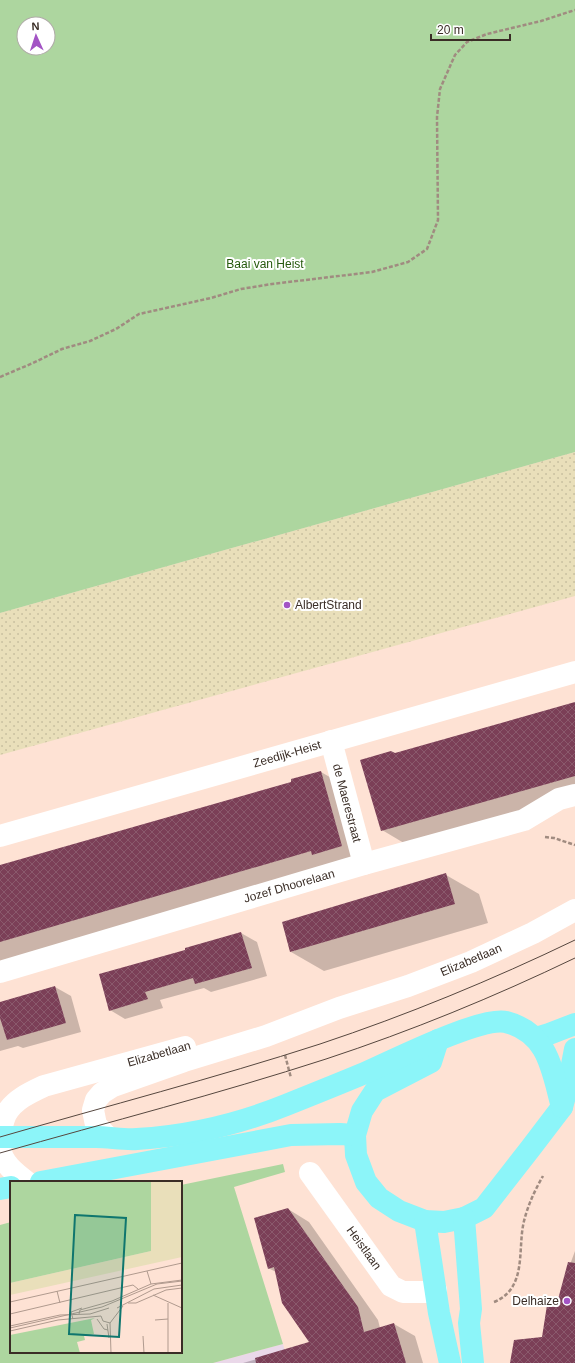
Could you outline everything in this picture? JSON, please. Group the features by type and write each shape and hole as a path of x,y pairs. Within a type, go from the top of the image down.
{"main road":[{"path":"0,1137 108,1137 136,1139 186,1133 229,1124 285,1105 359,1076 438,1040 487,1023 504,1022 521,1027 536,1038 548,1056 562,1107"},
{"path":"536,1038 575,1024"},
{"path":"438,1040 431,1062 375,1091 362,1110 355,1135 356,1155 366,1182 379,1198 399,1211 425,1221 444,1222 464,1218 484,1208 498,1192 562,1107 575,1049"},
{"path":"46,1181 291,1135 355,1135"},
{"path":"0,1190 10,1188"},
{"path":"464,1218 471,1309 469,1323 473,1363"},
{"path":"425,1221 439,1313 450,1363"}],"street":[{"name":"Zeedijk-Heist","path":"0,836 575,672"},
{"name":"de Maerestraat","path":"331,741 364,864"},
{"name":"Jozef Dhoorelaan","path":"0,972 364,864 524,820 559,799 575,795"},
{"name":"Elizabetlaan","path":"108,1137 96,1125 93,1110 96,1100 102,1093 113,1086 184,1061 266,1036 339,1008 408,986 471,962 533,933 575,910"},
{"name":"Elizabetlaan","path":"0,1133 6,1115 17,1102 28,1093 44,1086 263,1024 339,1008"},
{"path":"0,1148 1,1153 10,1168 26,1181"},
{"name":"Heistlaan","path":"310,1173 391,1286 403,1292 425,1292 436,1290"}],"path":[{"path":"0,377 34,363 62,349 90,341 116,329 139,314 211,298 241,289 372,272 408,262 427,249 438,220 437,117 440,89 455,55 467,42 487,34 541,21 575,10"},
{"path":"471,1309 484,1306 502,1298 514,1285 520,1266 524,1222 531,1198 545,1170"}],"shaded area":[{"path":"283,1344 288,1363 213,1363"}],"sand":[{"name":"AlbertStrand","path":"575,452 575,596 0,755 0,613"}],"green space":[{"name":"Baai van Heist","path":"0,0 575,0 575,452 0,613"},
{"path":"283,1164 285,1172 234,1187 283,1344 213,1363 0,1363 0,1225 10,1222 10,1353 182,1353 182,1185"}],"building":[{"path":"575,702 575,776 381,831 360,760 391,751 395,753"},
{"path":"321,771 342,846 312,855 311,851 0,942 0,865 291,782 291,779"},
{"path":"446,873 455,904 290,952 282,922"},
{"path":"241,932 252,968 195,984 193,978 145,992 148,999 109,1011 99,974 185,950 185,948"},
{"path":"55,986 66,1023 7,1040 0,1018 0,1002"},
{"path":"288,1208 358,1307 364,1332 394,1323 406,1363 256,1363 255,1358 309,1342 282,1303 274,1267 268,1269 254,1218"},
{"name":"Delhaize","path":"568,1262 575,1263 575,1363 510,1363 514,1340 542,1337 547,1305 556,1307"}],"tram line":[{"path":"0,1137 201,1080 320,1044 449,996 575,940"},
{"path":"0,1153 204,1096 326,1059 452,1013 575,958"}],"place":[{"name":"AlbertStrand","path":"287,605"},
{"name":"Delhaize","path":"567,1301"}]}
